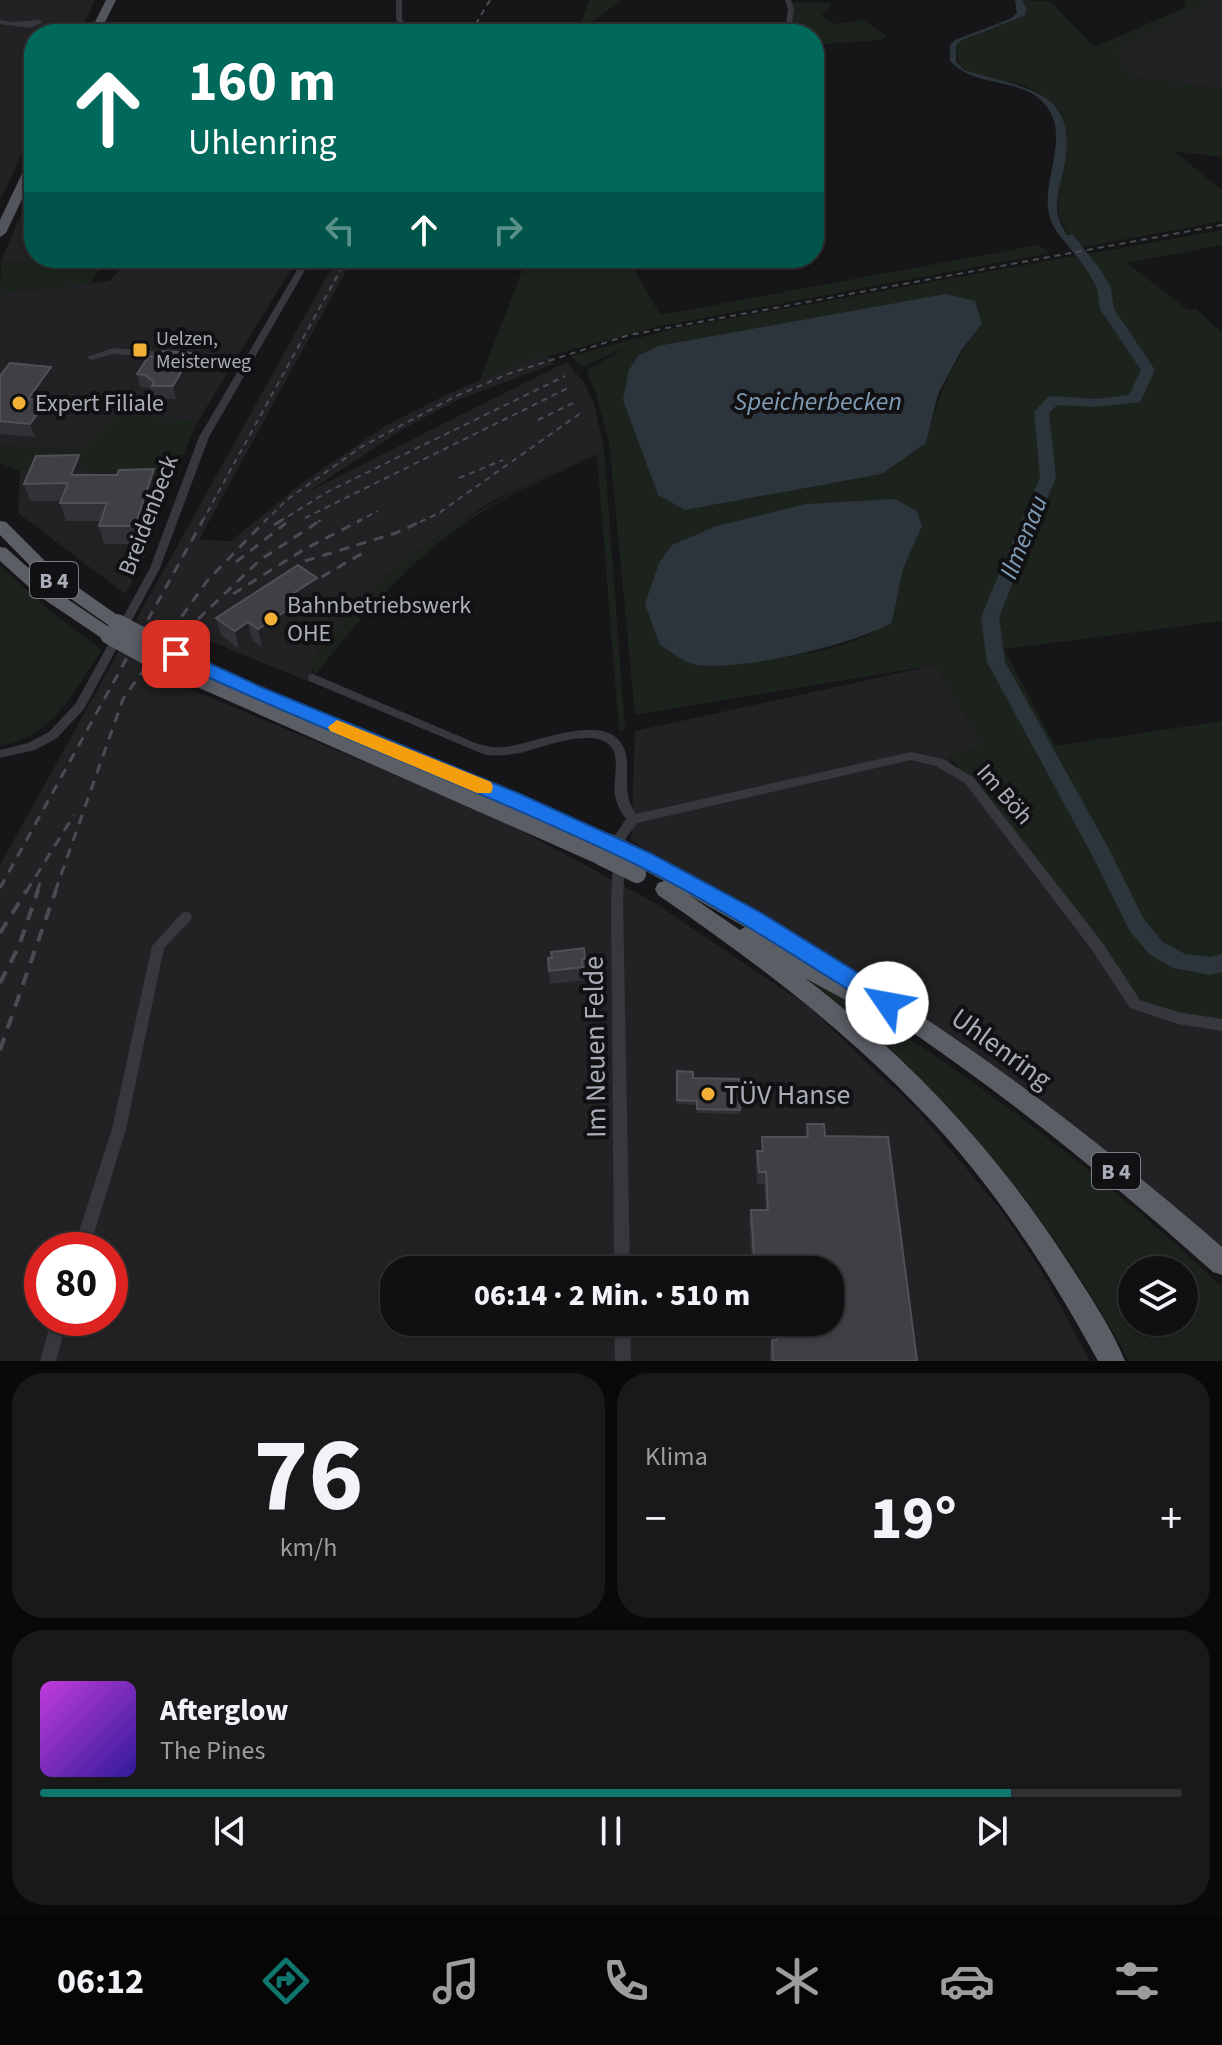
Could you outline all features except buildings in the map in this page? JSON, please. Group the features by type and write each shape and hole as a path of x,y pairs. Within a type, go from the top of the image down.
{"highway":[{"name":"B 4","path":"0,526 50,576 113,629"},
{"name":"B 4","path":"0,552 45,592 172,661 641,867 665,889 827,979 1005,1085"},
{"name":"Uhlenring","path":"641,867 751,917 818,958 1005,1085 1151,1200 1222,1263"},
{"path":"665,889 742,941 817,1000 930,1104 1012,1202 1054,1263 1112,1361"}],"main road":[{"path":"99,24 111,0"},
{"path":"0,233 24,182"}],"street":[{"path":"399,0 402,24"},
{"path":"788,0 791,9 789,24"},
{"path":"0,22 11,24"},
{"name":"Breidenbeck","path":"0,754 31,747 53,735 80,706 155,568 204,437 302,268"},
{"path":"91,357 113,351 249,362"},
{"path":"313,678 487,751 521,750 578,733 607,736 617,743 621,752 619,798 631,822"},
{"name":"Im Böh","path":"631,822 911,756 939,762 969,780 1097,946 1135,1004 1178,1018 1222,1025"},
{"name":"Im Neuen Felde","path":"622,1256 617,900 620,837 631,822"},
{"path":"87,1232 119,1129 158,946 186,917"},
{"path":"48,1361 55,1336"},
{"path":"622,1336 623,1361"}],"shaded area":[{"path":"0,0 95,0 84,24 24,24 24,150 0,200"},
{"path":"589,0 622,0 592,24 581,24"},
{"path":"1022,0 1051,2 1094,47 1184,8 1186,4 1181,0 1211,0 1117,47 1120,61 1134,78 1222,88 1222,157 1174,151 1222,190 1222,221 1079,248 1064,227 1058,210 1066,154 1062,114 1032,89 969,73 958,58 956,46 960,41 1024,16 1027,9"},
{"path":"1211,0 1222,0 1222,88 1134,78 1120,61 1117,47"},
{"path":"792,2 830,3 830,8 821,16 835,24 864,20 887,37 824,44 824,24 792,24"},
{"path":"24,207 24,261 1,261"},
{"path":"1222,230 1222,245 1127,263 1189,311 1196,309 1222,333 1222,621 1004,649 1055,746 1222,721 1222,1019 1180,1013 1139,1000 979,788 947,756 982,745 936,665 635,715 609,441 587,373 590,368 636,343 582,367 571,356 672,329 1075,256 1085,267 1097,264 1088,254","holes":["975,301 982,324 947,380 926,443 882,474 685,510 658,495 649,469","806,504 922,526 903,569 892,621 872,633 823,650 743,662 693,664 672,545 716,526"]},
{"path":"1038,245 1050,253 660,326 548,356 545,354 480,380 523,268 634,268 660,315"},
{"path":"1,261 24,261 24,268 101,268 90,283 0,293"},
{"path":"121,268 292,268 198,421 118,415 84,450 0,446 0,293 110,281"},
{"path":"331,268 348,268 199,540 231,541 302,483 385,426 450,393 545,353 554,364 460,399 405,428 306,493 566,362 584,382 594,403 604,449 491,502 422,547 386,576 318,651 311,671 315,675 310,682 188,632 164,678 494,816 655,903 809,1007 919,1112 1001,1210 1040,1268 1090,1361 0,1361 0,865"},
{"path":"118,415 198,421 172,480 97,479 91,470 48,463 20,471 0,463 0,446 83,450"},
{"path":"604,449 625,729 619,731 597,455 505,499 441,541 374,604 315,675 310,663 318,651 370,593 413,555 438,536 492,504"},
{"path":"48,463 91,470 97,479 172,480 147,553 125,594 18,513 20,471"},
{"path":"0,566 49,610 102,650 71,696 48,723 18,741 0,745"},
{"path":"936,665 982,745 947,757 1094,948 1133,1009 1222,1029 1222,1253 1009,1078 893,995 757,910 631,841 635,731"},
{"path":"790,965 959,1072 1113,1190 1188,1256 1118,1256 1118,1336 1198,1336 1198,1265 1222,1287 1222,1361 1129,1361 1055,1240 998,1164 935,1093 861,1023"}],"water":[{"path":"1015,0 1022,0 1027,9 1024,16 960,41 956,46 956,61 964,70 1023,87 1053,104 1062,118 1067,137 1057,200 1058,214 1062,227 1083,258 1060,236 1049,213 1049,182 1056,135 1047,107 1038,97 1026,91 973,76 950,61 950,45 955,40 1010,19 1017,13"},
{"name":"Speicherbecken","path":"946,294 975,301 982,324 961,351 938,394 926,443 882,474 685,510 658,495 623,400 629,370 638,356 658,346"},
{"path":"895,499 917,511 922,526 903,569 892,622 876,631 825,648 735,665 693,664 660,645 645,604 659,563 672,545 716,526 806,504"}],"waterway":[{"name":"Ilmenau","path":"1068,238 1093,269 1104,288 1107,309 1148,370 1135,399 1096,403 1053,400 1041,412 1048,477 990,617 996,662 1102,855 1136,924 1156,948 1181,962 1210,966 1222,963"}],"railway":[{"path":"476,24 490,0"},
{"path":"265,521 288,499 361,447 456,396 508,374 629,335 1222,225"},
{"path":"202,522 342,268"},
{"path":"279,522 327,492 565,376"},
{"path":"305,518 570,387"},
{"path":"538,420 573,403"},
{"path":"420,522 439,513 582,412"},
{"path":"459,478 503,460"},
{"path":"357,522 378,511"},
{"path":"0,888 203,520"},
{"path":"274,525 282,520"},
{"path":"172,644 260,560 321,520 318,522"},
{"path":"233,594 303,550 361,520"},
{"path":"305,561 396,533 424,520"},
{"path":"55,892 123,699 207,581 265,521"},
{"path":"236,562 286,523"},
{"path":"306,586 368,550"},
{"path":"26,892 74,815"},
{"path":"37,892 40,883"},
{"path":"0,933 27,890"},
{"path":"0,983 19,946 38,890"},
{"path":"0,1050 56,890"}],"slow traffic":[{"path":"337,727 484,787"}],"place":[{"name":"Uelzen, Meisterweg","path":"140,350"},
{"name":"Expert Filiale","path":"19,403"},
{"name":"Bahnbetriebswerk OHE","path":"271,619"},
{"name":"TÜV Hanse","path":"708,1094"}],"route":[{"path":"176,654 254,692 513,799 610,843 751,917 887,1003"}]}
